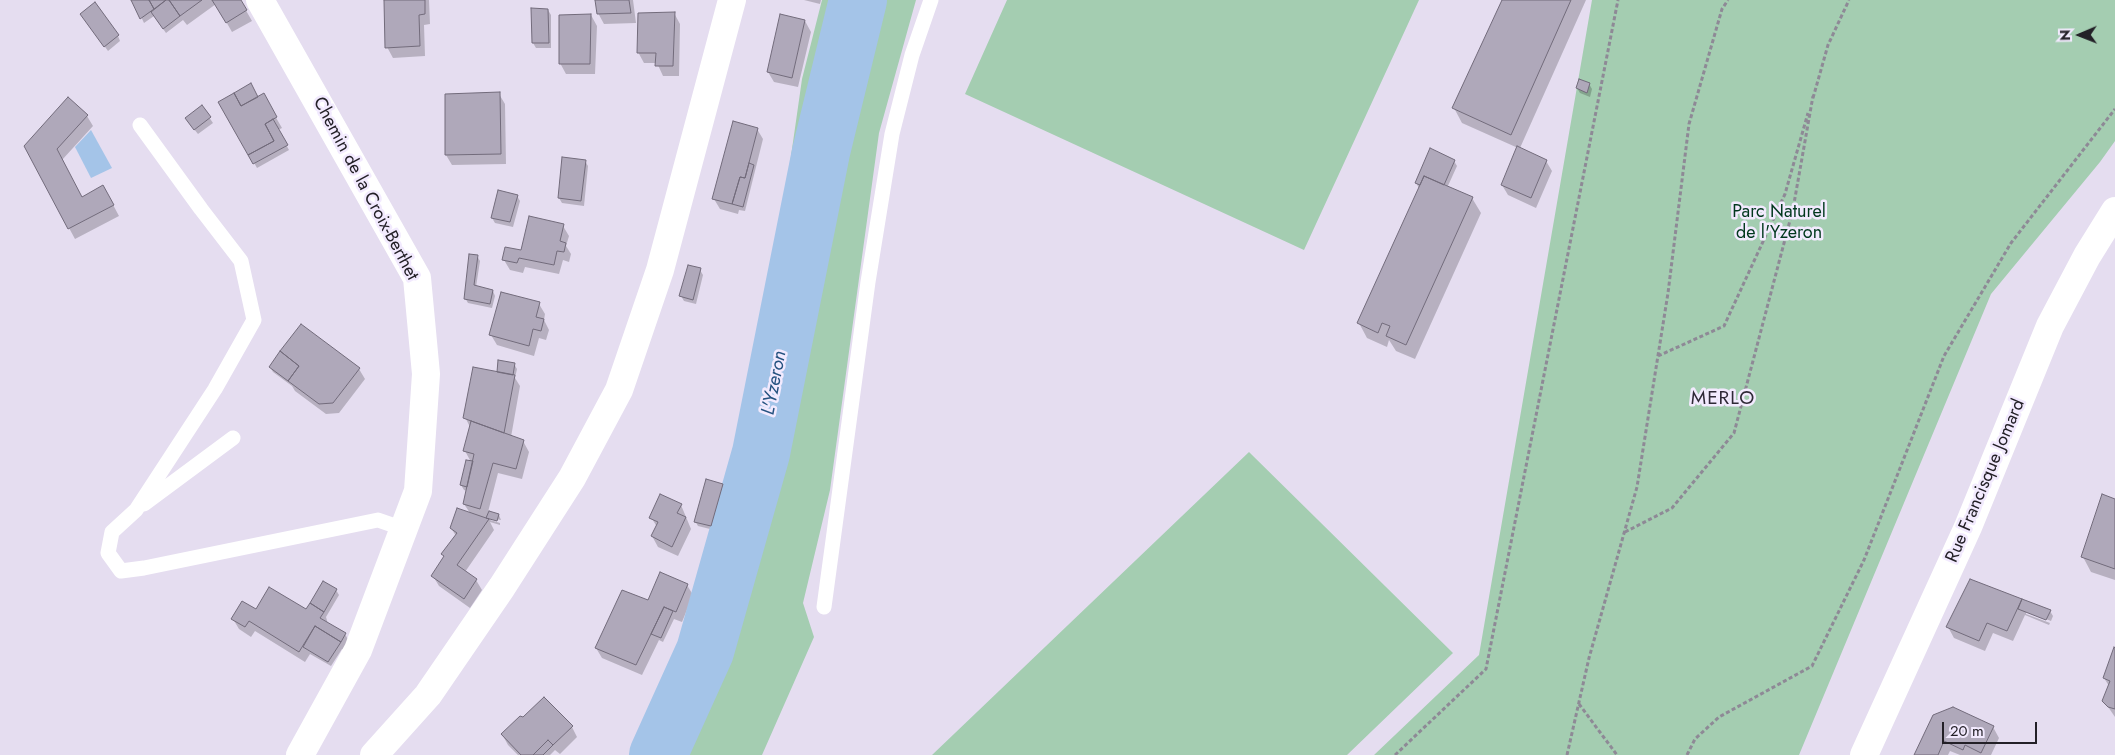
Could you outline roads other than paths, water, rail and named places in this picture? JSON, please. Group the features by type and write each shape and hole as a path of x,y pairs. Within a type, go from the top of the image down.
{"street":[{"name":"Chemin de la Croix-Berthet","path":"260,0 417,278 426,374 418,491 358,650 300,755"},
{"path":"374,755 428,695 502,587 572,478 619,390 660,270 732,0"},
{"name":"Rue Francisque Jomard","path":"1864,755 1968,527 2050,326 2087,256 2115,211"}],"lane":[{"path":"824,606 868,282 892,134 912,55 931,0"},
{"path":"136,510 216,389 254,320 241,260 140,125"},
{"path":"233,438 136,510 112,532 108,553 121,570 154,566 378,520 404,529"}],"water":[{"path":"91,130 112,168 91,178 75,147"}],"waterway":[{"name":"L'Yzeron","path":"658,755 705,651 761,453 821,152 858,0"}],"district":[{"name":"MERLO","path":"1723,399"}],"park label":[{"name":"Parc Naturel de l'Yzeron","path":"1779,223"}]}
